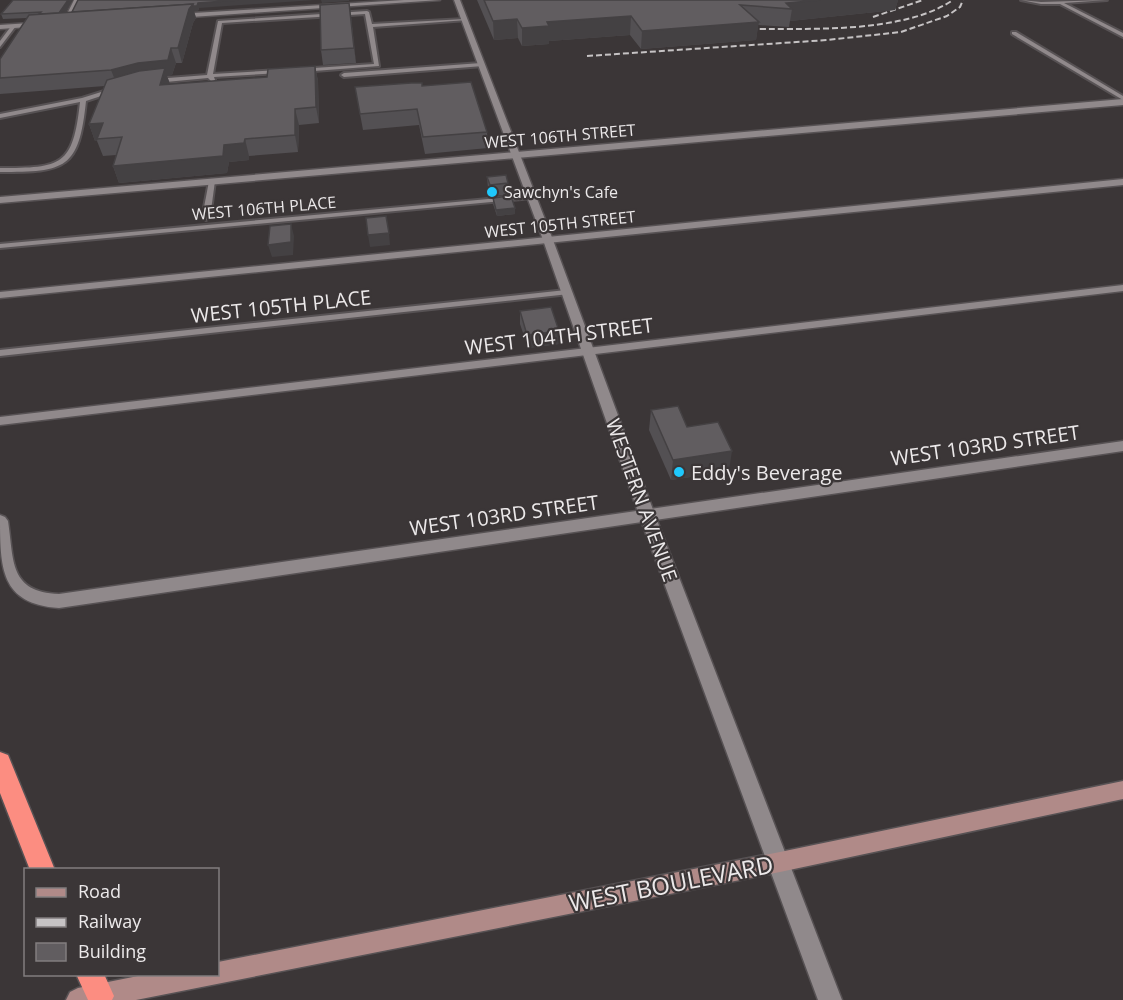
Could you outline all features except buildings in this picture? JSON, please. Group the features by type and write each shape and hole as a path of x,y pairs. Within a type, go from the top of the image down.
{"highway":[{"path":"0,763 42,868"}],"main road":[{"name":"WEST BOULEVARD","path":"219,973 780,862 1123,790"},
{"path":"89,990 200,976"}],"street":[{"path":"64,23 77,0"},
{"path":"169,16 437,0"},
{"name":"WESTERN AVENUE","path":"457,0 514,156 548,240 647,515 780,862 830,1000"},
{"path":"0,27 75,22"},
{"name":"WEST 106TH STREET","path":"0,200 1123,100"},
{"name":"WEST 105TH STREET","path":"1,296 1123,182"},
{"name":"WEST 104TH STREET","path":"0,421 1123,288"},
{"name":"WEST 103RD STREET","path":"0,521 10,578 18,590 33,599 50,602 68,601 1123,446"}],"lane":[{"path":"1023,0 1060,3 1105,0"},
{"path":"1060,3 1123,35"},
{"path":"220,22 367,12 377,65 293,71"},
{"path":"216,14 220,22 210,76 213,81 283,79"},
{"path":"370,26 465,20"},
{"path":"0,45 14,26"},
{"path":"1014,33 1123,100"},
{"path":"295,78 481,65"},
{"path":"143,82 281,72"},
{"path":"0,116 83,100 122,88"},
{"path":"0,170 28,169 58,164 69,156 76,141 83,100"},
{"path":"206,218 212,182"},
{"name":"WEST 106TH PLACE","path":"0,246 531,197"},
{"name":"WEST 105TH PLACE","path":"0,353 566,292"}],"railway":[{"path":"873,17 923,0"},
{"path":"742,29 822,29 880,24 932,11 953,0"},
{"path":"587,56 827,40 901,32 947,16 960,7 963,0"}],"place":[{"name":"Sawchyn's Cafe","path":"492,192"},
{"name":"Eddy's Beverage","path":"679,472"}]}
